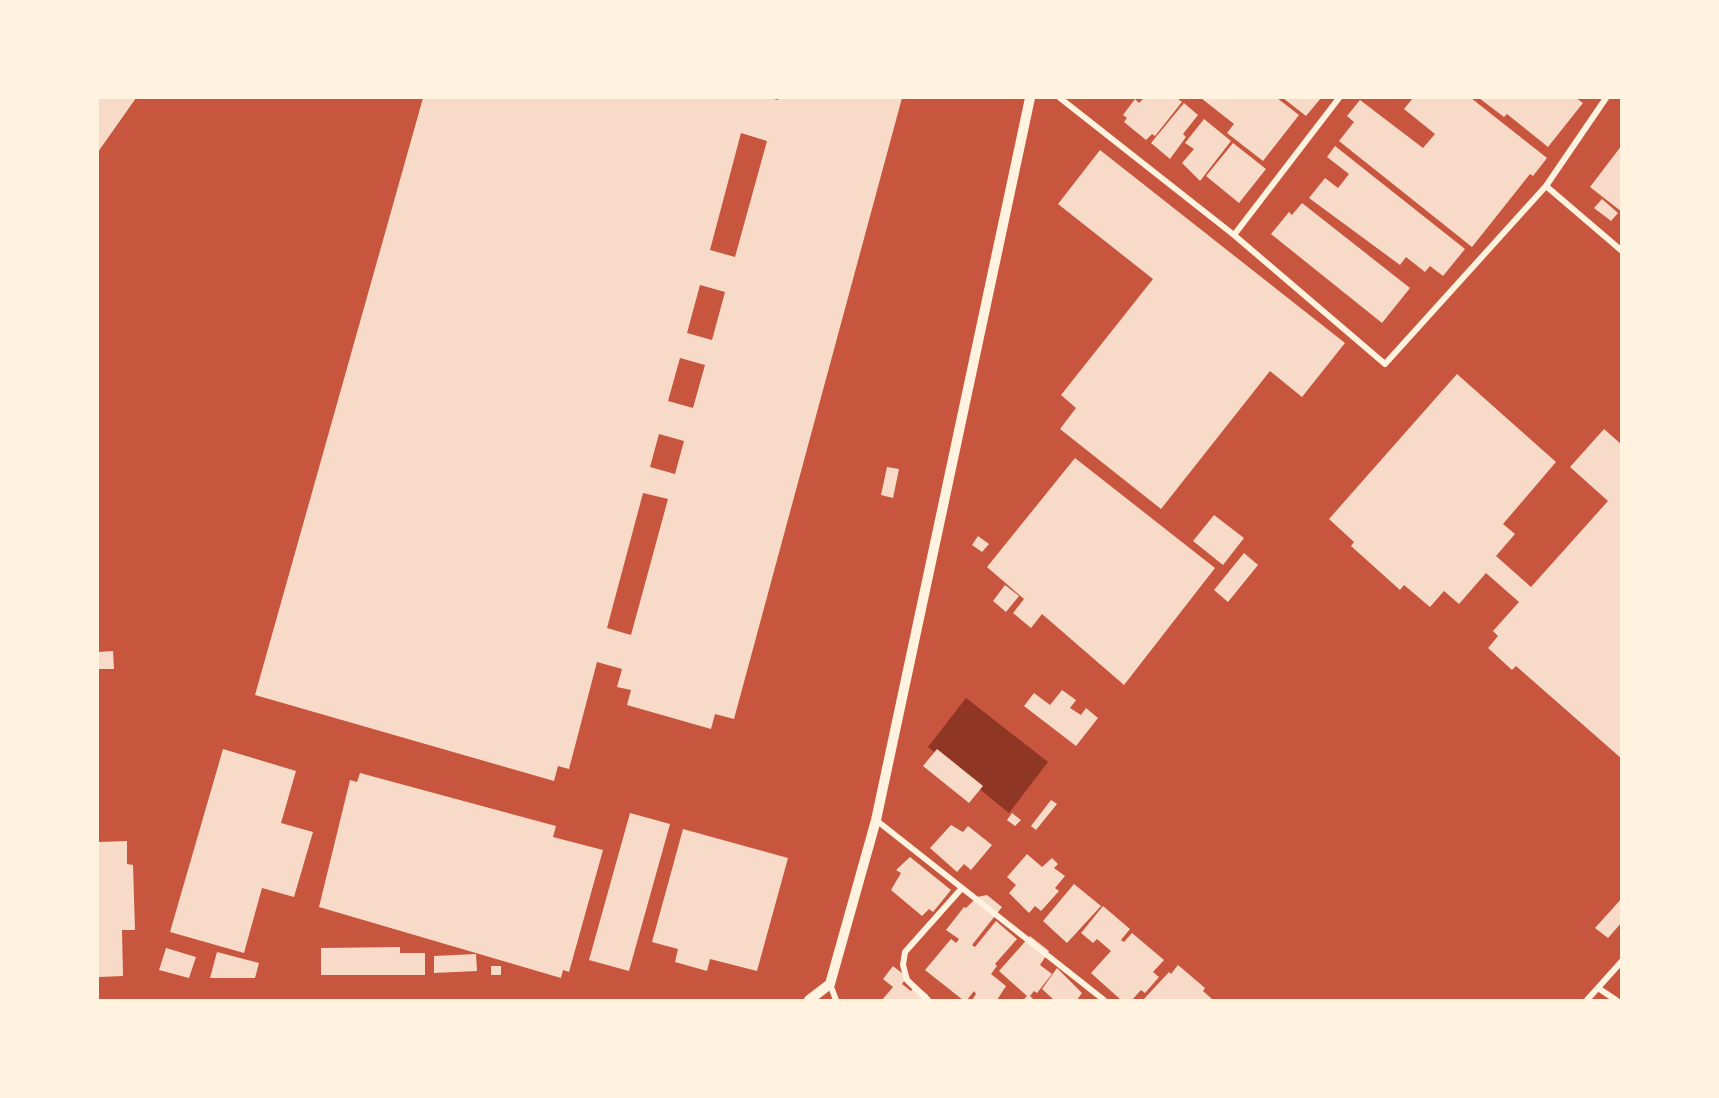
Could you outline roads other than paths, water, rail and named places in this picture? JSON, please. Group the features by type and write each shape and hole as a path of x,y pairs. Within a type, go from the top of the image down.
{"street":[{"path":"836,1000 830,984 876,820 1030,98"},
{"path":"1060,98 1234,235 1384,364 1546,186 1606,98"},
{"path":"1234,235 1339,98"},
{"path":"1546,186 1622,251"},
{"path":"876,820 1104,1000"},
{"path":"928,1000 907,980 903,964 905,952 962,888"},
{"path":"1587,1000 1622,961"},
{"path":"809,1000 830,984"},
{"path":"1598,988 1616,1000"}]}
